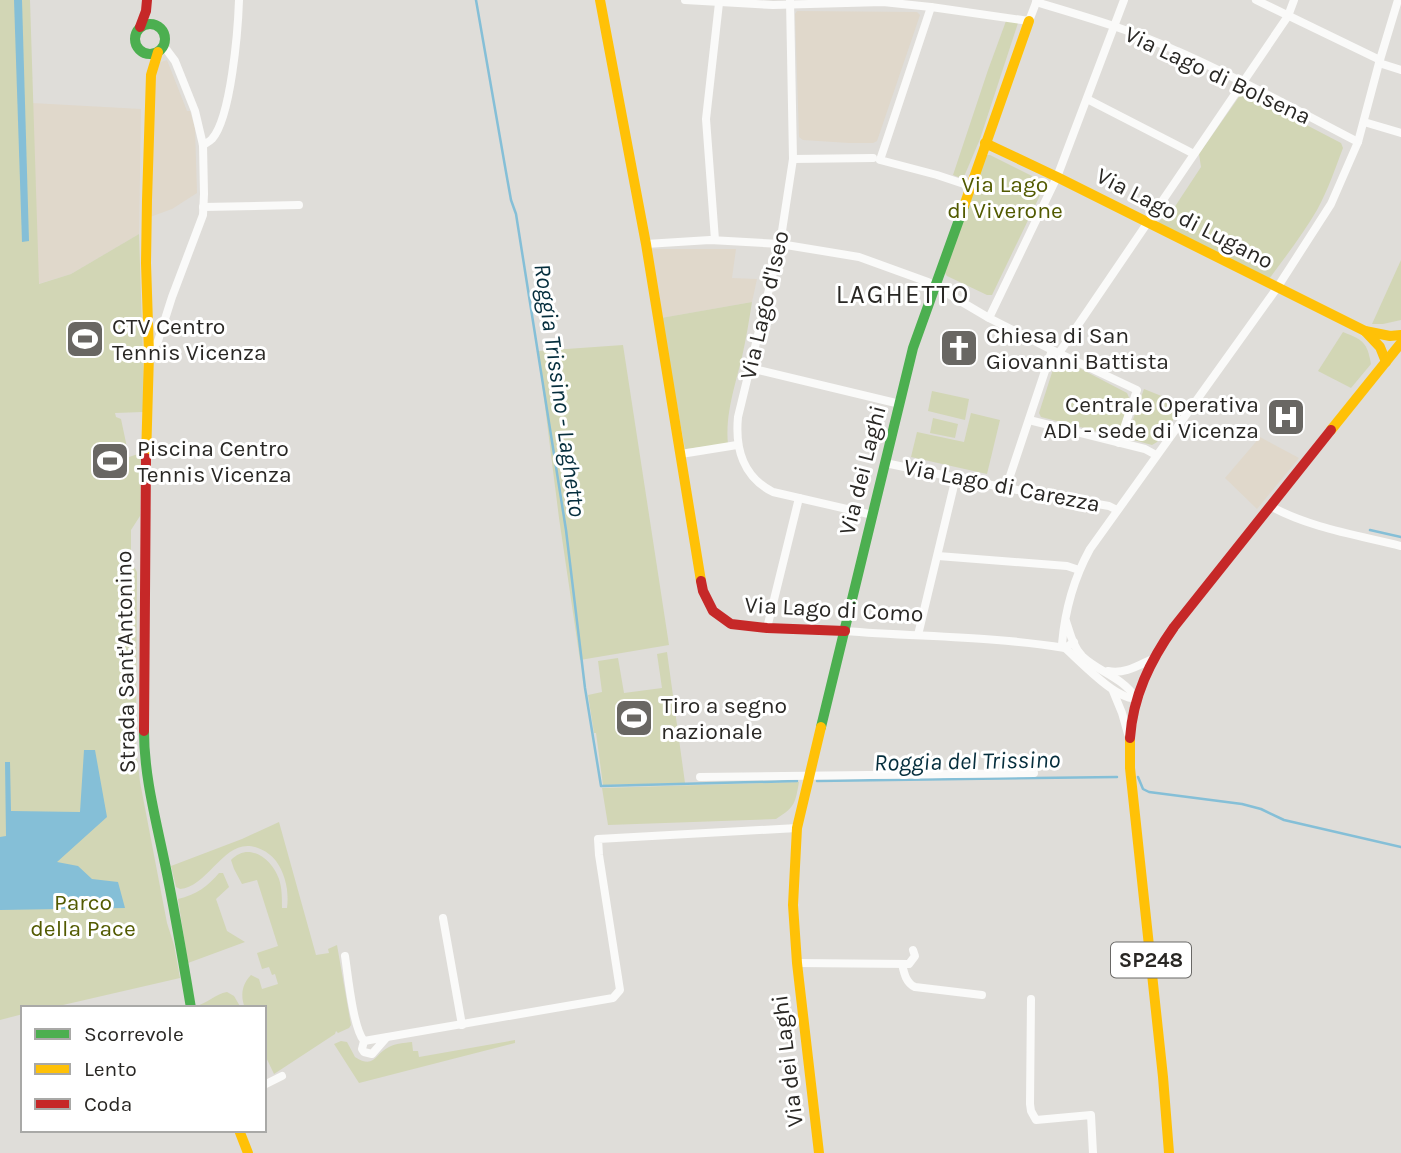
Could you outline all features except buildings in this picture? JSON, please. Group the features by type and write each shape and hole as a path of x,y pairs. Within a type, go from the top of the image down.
{"street":[{"name":"Strada Sant'Antonino","path":"148,0 165,37 150,75"},
{"name":"Strada Sant'Antonino","path":"148,0 135,36 150,75 146,263 149,354 144,536 144,751 191,1006"},
{"path":"203,145 212,139 217,131 227,100 239,0"},
{"name":"Via Lago di Como","path":"600,0 646,244 703,592 713,611 731,624 766,628 980,638 1065,648"},
{"path":"685,0 719,3 883,1 1029,21"},
{"path":"989,318 1057,177 1124,0"},
{"path":"1256,0 1379,62 1401,70"},
{"path":"1006,488 1055,352 1195,154 1288,16 1294,0"},
{"name":"Via Lago di Bolsena","path":"1036,1 1175,50 1358,142"},
{"name":"Via dei Laghi","path":"819,1153 793,905 797,828 913,348 1036,1"},
{"name":"Via Lago d'Iseo","path":"737,445 738,417 780,244 793,159 790,2"},
{"path":"715,240 706,119 719,3"},
{"path":"1066,621 1076,649 1084,658 1130,690 1136,698 1129,699 1113,691 1062,644 1063,631 1072,589 1079,570 1117,510 1277,288 1331,204 1358,142 1379,62 1398,5"},
{"path":"876,159 931,7"},
{"path":"140,27 149,24 158,26"},
{"name":"Strada Sant'Antonino","path":"149,354 158,341 203,215 203,145 195,111 175,61 161,48"},
{"path":"140,50 149,54 161,48"},
{"path":"1087,99 1195,154"},
{"path":"1364,122 1401,133"},
{"name":"Via Lago di Lugano","path":"985,143 1365,331 1390,336 1401,335"},
{"path":"793,159 876,159 970,186"},
{"path":"203,207 299,205"},
{"path":"646,244 715,240 780,244 859,257 934,286 1055,352 1137,390 1119,443"},
{"name":"Via Lago di Lugano","path":"1365,331 1380,347 1386,362"},
{"name":"SP248","path":"1168,1153 1163,1077 1130,768 1129,738 1136,698 1152,659 1181,617 1401,343"},
{"path":"750,368 900,404"},
{"path":"1029,420 1145,449 1156,456"},
{"path":"681,454 737,445 746,467 761,486 773,492 873,514"},
{"name":"Via Lago di Carezza","path":"886,463 1109,506 1117,510"},
{"path":"918,635 956,477"},
{"path":"766,628 799,498"},
{"path":"1270,506 1290,517 1401,546"},
{"path":"938,556 1067,566 1079,570"},
{"path":"1065,648 1074,642"},
{"path":"1105,671 1118,673 1152,659"},
{"path":"1113,691 1129,738"},
{"path":"700,777 1034,773"},
{"path":"364,1041 613,998 620,989 598,838 797,828"},
{"path":"443,918 461,1026"},
{"path":"913,950 915,956 912,961 902,964 910,985 982,995"},
{"path":"345,956 356,1022 360,1037 364,1041"},
{"name":"Via dei Laghi","path":"797,963 902,964"},
{"path":"1031,999 1030,1104 1033,1117 1036,1120 1091,1115 1093,1153"},
{"path":"364,1041 362,1045 365,1052 372,1054 387,1038"},
{"path":"266,1084 282,1076"},
{"path":"240,1132 248,1153"}],"shaded area":[{"path":"797,11 917,12 920,15 877,141 849,143 803,140 799,137"},
{"path":"167,60 195,128 197,193 172,209 150,217 155,64"},
{"path":"32,103 141,109 139,234 71,274 38,284"},
{"path":"649,249 736,249 732,278 757,279 752,302 661,318"},
{"path":"1260,437 1299,458 1257,509 1225,478"}],"green space":[{"name":"Parco della Pace","path":"0,0 30,0 39,284 71,274 139,234 143,412 115,413 116,417 121,419 129,457 141,453 140,516 131,530 131,561 137,572 136,749 167,923 180,978 59,1006 21,1006 21,1015 0,1020"},
{"path":"1006,21 1018,23 980,139 963,179 953,175"},
{"path":"1245,93 1341,143 1343,148 1317,210 1269,279 1157,223 1174,208 1201,167 1199,154 1241,94"},
{"name":"Via Lago di Viverone","path":"986,155 1042,181 1044,187 992,295 987,295 945,273"},
{"path":"1401,260 1401,320 1372,324"},
{"path":"752,302 729,411 728,444 685,449 661,318"},
{"path":"1343,332 1363,343 1371,364 1351,388 1318,371"},
{"path":"623,345 669,645 580,660 538,351"},
{"path":"1060,358 1127,393 1130,400 1118,435 1041,417 1039,413 1056,360"},
{"path":"1144,389 1179,403 1181,409 1152,445 1127,436"},
{"path":"932,391 969,399 965,420 928,411"},
{"path":"971,413 1000,420 987,474 911,457 917,432 964,442"},
{"path":"933,418 958,424 955,438 930,433"},
{"name":"Tiro a segno nazionale","path":"667,652 685,783 603,785 588,695 602,692 598,661 618,658 624,693 662,688 657,654"},
{"path":"799,782 793,804 776,819 608,825 602,788"},
{"path":"279,822 316,955 329,953 328,949 337,945 351,1025 338,1033 336,1031 274,1074 266,1057 266,1006 244,1006 242,995 251,975 259,979 262,989 278,984 269,967 262,969 257,953 278,946 257,880 242,884 231,860 245,852 252,852 265,859 276,872 281,889 282,908 287,908 287,890 282,872 268,853 246,846 236,848 200,880 180,889 176,887 171,866"},
{"path":"219,873 223,873 229,887 216,899 227,931 245,942 188,963 178,899 201,889"},
{"path":"227,992 234,996 240,1006 195,1006 203,1003"},
{"path":"515,1040 515,1043 359,1083 334,1044 347,1042 355,1057 367,1062 400,1043 412,1042 413,1051 418,1051 419,1057"}],"water":[{"path":"14,0 22,0 29,241 22,242"},
{"name":"Piscina Centro Tennis Vicenza","path":"112,445 119,474 107,477 100,448"},
{"path":"84,750 95,750 107,817 57,862 78,866 92,879 118,882 125,908 0,910 0,837 6,836 5,762 10,762 11,811 80,812"}],"waterway":[{"name":"Roggia Trissino - Laghetto","path":"476,0 511,200 516,214 566,530 585,688 601,786 797,781"},
{"path":"1370,530 1401,537"},
{"name":"Roggia del Trissino","path":"817,781 1117,777"},
{"name":"Roggia del Trissino","path":"1138,777 1143,789 1149,792 1242,804 1284,820 1401,847"}],"traffic: fast":[{"path":"150,24 161,28 165,39 161,50 150,54 139,50 135,39 139,28 150,24"},
{"path":"821,727 913,348 964,206"},
{"path":"144,731 148,781 191,1006"}],"traffic: slow":[{"path":"600,0 646,244 701,581"},
{"path":"964,206 1029,21"},
{"path":"146,458 149,354 147,200 151,75 158,52"},
{"path":"985,143 1365,331 1390,336 1401,335"},
{"path":"1365,331 1380,347 1386,362"},
{"path":"1331,430 1401,343"},
{"path":"819,1153 793,905 797,828 821,727"},
{"path":"1130,738 1130,768 1169,1153"},
{"path":"240,1132 248,1153"}],"traffic: jam":[{"path":"140,27 147,0"},
{"path":"1130,738 1139,693 1165,640 1331,430"},
{"path":"144,731 146,458"},
{"path":"701,581 713,611 731,624 845,631"}],"place":[{"name":"CTV Centro Tennis Vicenza","path":"85,339"},
{"name":"Chiesa di San Giovanni Battista","path":"959,348"},
{"name":"Centrale Operativa ADI - sede di Vicenza","path":"1286,417"},
{"name":"Piscina Centro Tennis Vicenza","path":"110,461"},
{"name":"Tiro a segno nazionale","path":"634,718"}],"district":[{"name":"LAGHETTO","path":"903,294"}]}
